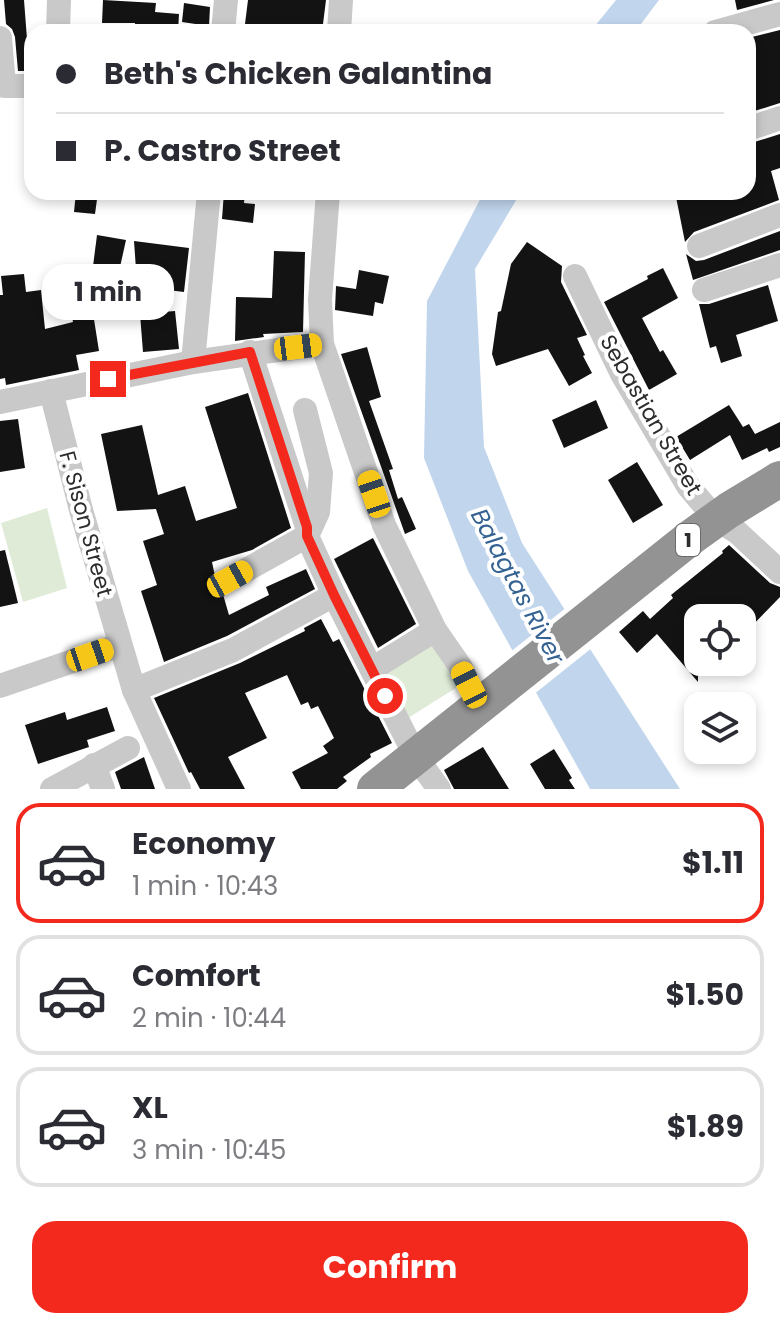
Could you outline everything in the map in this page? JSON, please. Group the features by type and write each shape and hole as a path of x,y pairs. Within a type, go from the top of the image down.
{"highway":[{"name":"1","path":"375,789 716,519 780,479"}],"street":[{"path":"58,24 59,0"},
{"path":"224,24 226,0"},
{"path":"340,24 341,0"},
{"path":"744,24 780,14"},
{"path":"0,38 4,86 24,86"},
{"path":"756,126 780,118"},
{"path":"193,362 208,200"},
{"path":"327,200 320,300 322,344 384,525 435,630 487,698"},
{"path":"699,246 780,215"},
{"path":"704,290 780,265"},
{"name":"Sebastian Street","path":"575,276 622,374 688,486 716,519 737,532 780,572"},
{"path":"0,402 193,362 322,344"},
{"path":"250,352 307,527 307,536 416,757 439,789"},
{"name":"F. Sison Street","path":"51,391 134,690 179,789"},
{"path":"230,579 307,536 318,512 321,473 305,410"},
{"path":"134,690 233,650 334,595"},
{"path":"372,669 435,630"},
{"path":"0,686 120,645"},
{"path":"52,789 128,748"},
{"path":"94,765 103,789"}],"green space":[{"path":"47,508 67,588 23,602 1,523"},
{"path":"431,640 459,686 408,718 380,672"}],"water":[{"path":"616,0 659,0 641,24 596,24"},
{"name":"Balagtas River","path":"480,200 516,200 475,269 484,447 522,543 680,789 590,789 468,571 424,458 427,301"}],"pier":[{"path":"567,607 593,647 533,695 509,653"}],"building":[{"path":"4,0 24,0 24,71 18,71 15,37 6,24"},
{"path":"103,0 156,3 155,12 179,14 178,24 102,23"},
{"path":"248,0 326,0 323,24 245,24"},
{"path":"735,0 774,0 737,10"},
{"path":"184,3 210,7 209,24 182,22"},
{"path":"780,30 780,103 756,110 756,36"},
{"path":"780,134 780,168 771,171 779,200 694,232 685,242 677,200 756,200 756,142"},
{"path":"75,200 97,200 95,214 74,212"},
{"path":"223,200 244,200 244,203 255,204 253,223 222,219"},
{"path":"780,231 780,250 693,280 686,254 696,261 704,260"},
{"path":"97,235 126,240 114,294 90,290"},
{"path":"134,241 189,248 184,292 152,288 154,272 136,269"},
{"path":"527,242 562,266 561,282 587,335 577,338 592,373 569,386 548,349 496,366 492,354 498,312 501,311 511,264"},
{"path":"274,251 305,252 303,332 263,334 264,337 235,341 236,297 272,298"},
{"path":"663,268 678,298 642,318 660,352 663,350 677,374 649,390 604,302"},
{"path":"359,270 389,276 383,304 375,302 373,316 335,310 336,286 356,289"},
{"path":"24,274 26,292 41,290 45,329 73,322 72,317 93,313 99,351 76,355 79,370 6,385 5,378 0,379 1,276"},
{"path":"768,285 778,321 736,335 742,356 721,363 716,346 710,348 699,304 709,304"},
{"path":"175,311 179,349 143,352 140,314"},
{"path":"367,347 381,397 369,401 393,469 389,470 398,499 402,497 416,529 405,534 341,354"},
{"path":"248,393 291,528 252,550 212,562 217,586 222,591 229,615 269,595 266,587 306,569 315,589 227,636 164,662 141,591 157,585 143,541 164,534 156,509 117,511 101,434 142,425 158,495 185,486 196,521 237,508 205,407"},
{"path":"596,400 608,428 564,448 552,420"},
{"path":"729,405 743,427 749,424 755,434 780,422 780,447 769,452 767,448 742,460 730,435 690,460 676,437"},
{"path":"18,419 25,468 0,472 0,421"},
{"path":"637,462 663,505 633,523 608,480"},
{"path":"373,538 416,624 378,648 334,559"},
{"path":"729,545 770,583 780,587 780,597 756,622 756,604 684,604 684,666 657,634 637,653 619,632 643,611 650,619 673,598 671,595"},
{"path":"5,550 18,603 0,607 0,551"},
{"path":"321,619 333,642 339,639 392,743 370,754 371,757 343,777 347,781 337,789 301,789 292,772 328,753 323,746 334,738 318,706 311,709 308,702 301,705 287,675 245,693 267,738 228,757 245,789 200,789 189,773 154,698 240,663 305,631 304,628"},
{"path":"107,707 115,731 87,740 89,747 38,764 25,725 65,712 67,720"},
{"path":"483,747 509,789 454,789 444,770"},
{"path":"554,749 572,778 569,780 575,789 545,789 530,764"},
{"path":"144,757 155,789 121,789 115,772"}],"route":[{"path":"108,379 250,352 307,527 307,536 385,696"}]}
